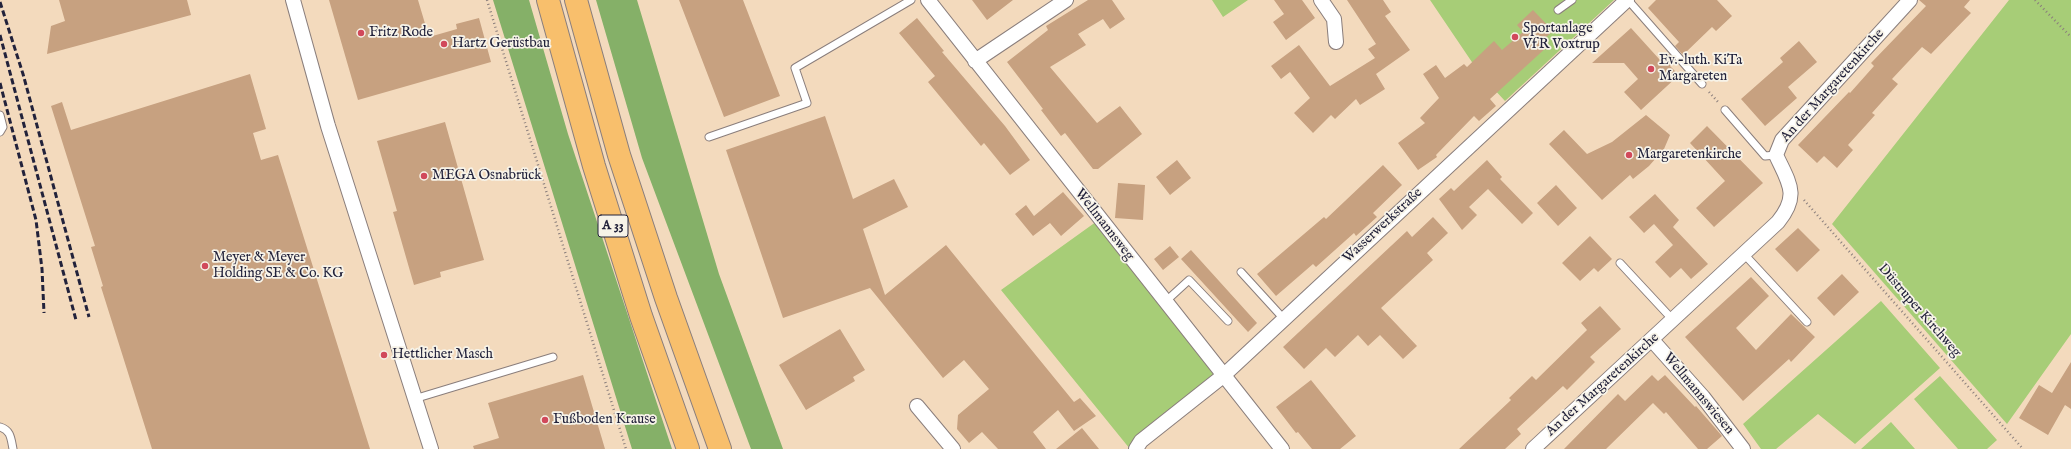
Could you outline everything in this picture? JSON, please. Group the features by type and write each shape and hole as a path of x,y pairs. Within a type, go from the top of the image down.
{"highway":[{"name":"A 33","path":"548,0 594,166 641,316 688,449"},
{"name":"A 33","path":"576,0 621,163 666,298 720,449"}],"street":[{"path":"293,0 330,133 414,400 431,449"},
{"name":"Wellmannsweg","path":"928,0 1282,449"},
{"path":"975,60 1066,0"},
{"path":"1321,0 1334,19 1336,42"},
{"name":"Wasserwerkstraße","path":"1136,449 1141,441 1223,376 1283,318 1627,0"},
{"name":"An der Margaretenkirche","path":"1533,449 1778,222 1787,211 1792,198 1791,185 1776,155 1782,140 1910,0"},
{"name":"Wellmannswiesen","path":"1652,340 1703,397 1740,448"},
{"path":"917,406 954,449"}],"lane":[{"path":"709,137 807,103 795,68 911,0"},
{"path":"1558,10 1572,0"},
{"path":"1627,0 1702,84"},
{"path":"1725,110 1765,156 1776,155"},
{"path":"0,115 4,127 0,132"},
{"path":"1744,254 1807,322"},
{"path":"1620,263 1673,320"},
{"path":"1241,272 1283,318"},
{"path":"1165,302 1189,280 1228,321"},
{"path":"414,400 553,357"},
{"path":"0,427 6,429 10,435 13,449"}],"path":[{"path":"487,0 626,449"},
{"path":"2035,0 2071,37"},
{"path":"1702,84 1725,110"},
{"name":"Düstruper Kirchweg","path":"1792,198 1805,201 2023,449"}],"green space":[{"path":"493,0 529,0 568,134 672,449 632,449"},
{"path":"596,0 637,0 719,274 783,449 751,449 642,158"},
{"path":"1212,0 1248,0 1223,17"},
{"name":"Sportanlage VfR Voxtrup","path":"1430,0 1614,0 1505,101 1480,74"},
{"path":"2009,0 2071,0 2071,334 2007,424 1832,224"},
{"path":"1100,219 1223,376 1130,449 1001,290"},
{"path":"1881,301 1940,368 1855,444 1818,414 1776,449 1761,449 1743,424"},
{"path":"1940,376 1997,440 1987,449 1958,449 1914,399"},
{"path":"1891,422 1915,449 1861,449"}],"building":[{"path":"59,0 187,0 191,15 47,54 51,26 65,21"},
{"path":"329,0 418,0 429,37 457,29 456,24 479,18 491,62 358,100"},
{"path":"679,0 743,0 780,96 724,117"},
{"path":"972,0 1013,0 987,20"},
{"path":"1088,0 1112,0 1125,19 1110,29 1103,19 1078,34 1086,45 1050,67 1097,123 1120,106 1142,134 1098,169 1093,169 1065,133 1061,136 1041,110 1043,109 1007,62 1048,30 1046,26"},
{"path":"1274,0 1302,0 1315,18 1286,40 1273,22 1284,14"},
{"path":"1347,0 1383,0 1391,12 1385,16 1410,50 1376,74 1385,89 1360,105 1356,99 1335,119 1331,115 1313,133 1294,113 1310,98 1290,72 1281,79 1271,66 1299,45 1330,86 1375,58 1368,49 1376,44"},
{"path":"1656,0 1717,0 1732,16 1716,31 1712,27 1683,55 1675,46 1679,42 1648,8"},
{"path":"1919,0 1970,0 1964,7 1971,13 1931,54 1922,47 1892,79 1898,84 1872,113 1875,115 1848,145 1853,150 1837,168 1824,156 1817,163 1798,145 1849,92 1850,93 1874,66 1871,63 1926,6"},
{"path":"1533,10 1553,31 1543,40 1548,46 1490,99 1496,106 1479,121 1474,116 1436,155 1437,157 1418,170 1398,143 1425,123 1420,118 1439,98 1423,74 1436,65 1445,78 1464,64 1467,67 1494,41 1502,50 1523,32 1517,25"},
{"path":"917,18 944,51 942,52 1005,126 1030,160 1010,175 984,143 981,146 928,82 935,76 899,33"},
{"name":"Ev.-luth. KiTa Margareten","path":"1631,28 1660,60 1668,53 1675,61 1670,66 1679,75 1641,110 1624,92 1638,79 1624,63 1592,63"},
{"path":"1799,41 1817,62 1788,87 1797,98 1765,126 1741,99 1783,62 1780,58"},
{"name":"Meyer & Meyer Holding SE & Co. KG","path":"250,74 266,129 253,133 261,160 278,155 370,449 152,449 101,287 103,286 91,247 95,246 51,106 62,102 71,130"},
{"name":"Margaretenkirche","path":"1646,115 1670,135 1664,149 1649,166 1633,179 1630,175 1602,200 1549,144 1564,130 1587,154 1612,142"},
{"path":"825,116 853,199 894,179 908,207 863,229 885,295 946,245 1074,402 1080,398 1096,416 1074,431 1058,410 1033,432 1046,449 998,449 982,432 969,443 957,429 958,415 989,389 964,360 943,378 870,288 783,318 726,150"},
{"name":"MEGA Osnabrück","path":"445,122 484,260 440,272 441,277 414,285 393,212 397,211 377,141"},
{"path":"1707,126 1763,183 1714,227 1696,208 1725,181 1690,143"},
{"path":"1177,160 1191,178 1170,195 1156,177"},
{"path":"1487,160 1502,177 1500,179 1533,213 1522,224 1488,189 1469,207 1477,215 1462,230 1439,199 1451,188 1454,191"},
{"path":"1383,165 1402,185 1373,213 1377,217 1356,236 1354,233 1316,267 1313,264 1276,296 1257,274 1324,217 1326,219"},
{"path":"1118,183 1145,185 1143,220 1115,218"},
{"path":"1556,185 1577,208 1558,226 1537,203"},
{"path":"1063,192 1084,216 1061,236 1050,223 1033,236 1015,214 1026,205 1034,216"},
{"path":"1655,194 1679,220 1673,227 1708,264 1691,279 1681,268 1670,278 1655,262 1673,245 1654,224 1644,233 1629,217"},
{"path":"1433,217 1448,233 1427,253 1433,260 1381,308 1417,346 1403,359 1380,335 1368,346 1358,335 1335,357 1326,348 1304,369 1283,347 1407,231 1412,237"},
{"path":"1798,228 1820,250 1797,272 1775,249"},
{"path":"1590,236 1612,259 1598,272 1594,268 1580,281 1562,263"},
{"path":"1170,246 1179,257 1163,270 1154,259"},
{"path":"1191,250 1257,323 1248,332 1181,259"},
{"path":"1842,274 1859,292 1834,316 1817,298"},
{"path":"1751,277 1769,296 1736,328 1756,350 1791,314 1815,337 1791,362 1789,359 1743,401 1685,337"},
{"path":"1600,306 1621,329 1590,357 1595,362 1567,390 1563,386 1517,429 1521,434 1505,449 1459,449 1511,400 1509,398 1532,376 1536,380 1587,330 1581,323"},
{"path":"840,329 865,370 853,377 855,381 806,410 779,365"},
{"path":"2071,362 2071,409 2065,405 2048,435 2019,418 2039,385 2052,393"},
{"name":"Fußboden Krause","path":"583,375 605,449 474,449 473,446 499,438 488,403"},
{"path":"1652,375 1658,381 1665,375 1695,407 1696,406 1722,436 1707,449 1698,449 1666,412 1664,414 1653,403 1606,449 1564,449 1618,394 1625,401"},
{"path":"1311,380 1356,436 1340,449 1312,449 1298,432 1296,433 1276,407"},
{"path":"1082,428 1099,449 1056,449"}],"railway":[{"path":"0,2 23,74 89,317"},
{"path":"0,35 76,320"},
{"path":"0,83 36,220 42,269 44,313"}],"place":[{"name":"Fritz Rode","path":"361,33"},
{"name":"Sportanlage VfR Voxtrup","path":"1515,37"},
{"name":"Hartz Gerüstbau","path":"444,44"},
{"name":"Ev.-luth. KiTa Margareten","path":"1651,69"},
{"name":"Margaretenkirche","path":"1629,155"},
{"name":"MEGA Osnabrück","path":"424,176"},
{"name":"Meyer & Meyer Holding SE & Co. KG","path":"205,266"},
{"name":"Hettlicher Masch","path":"384,355"},
{"name":"Fußboden Krause","path":"545,420"}]}
